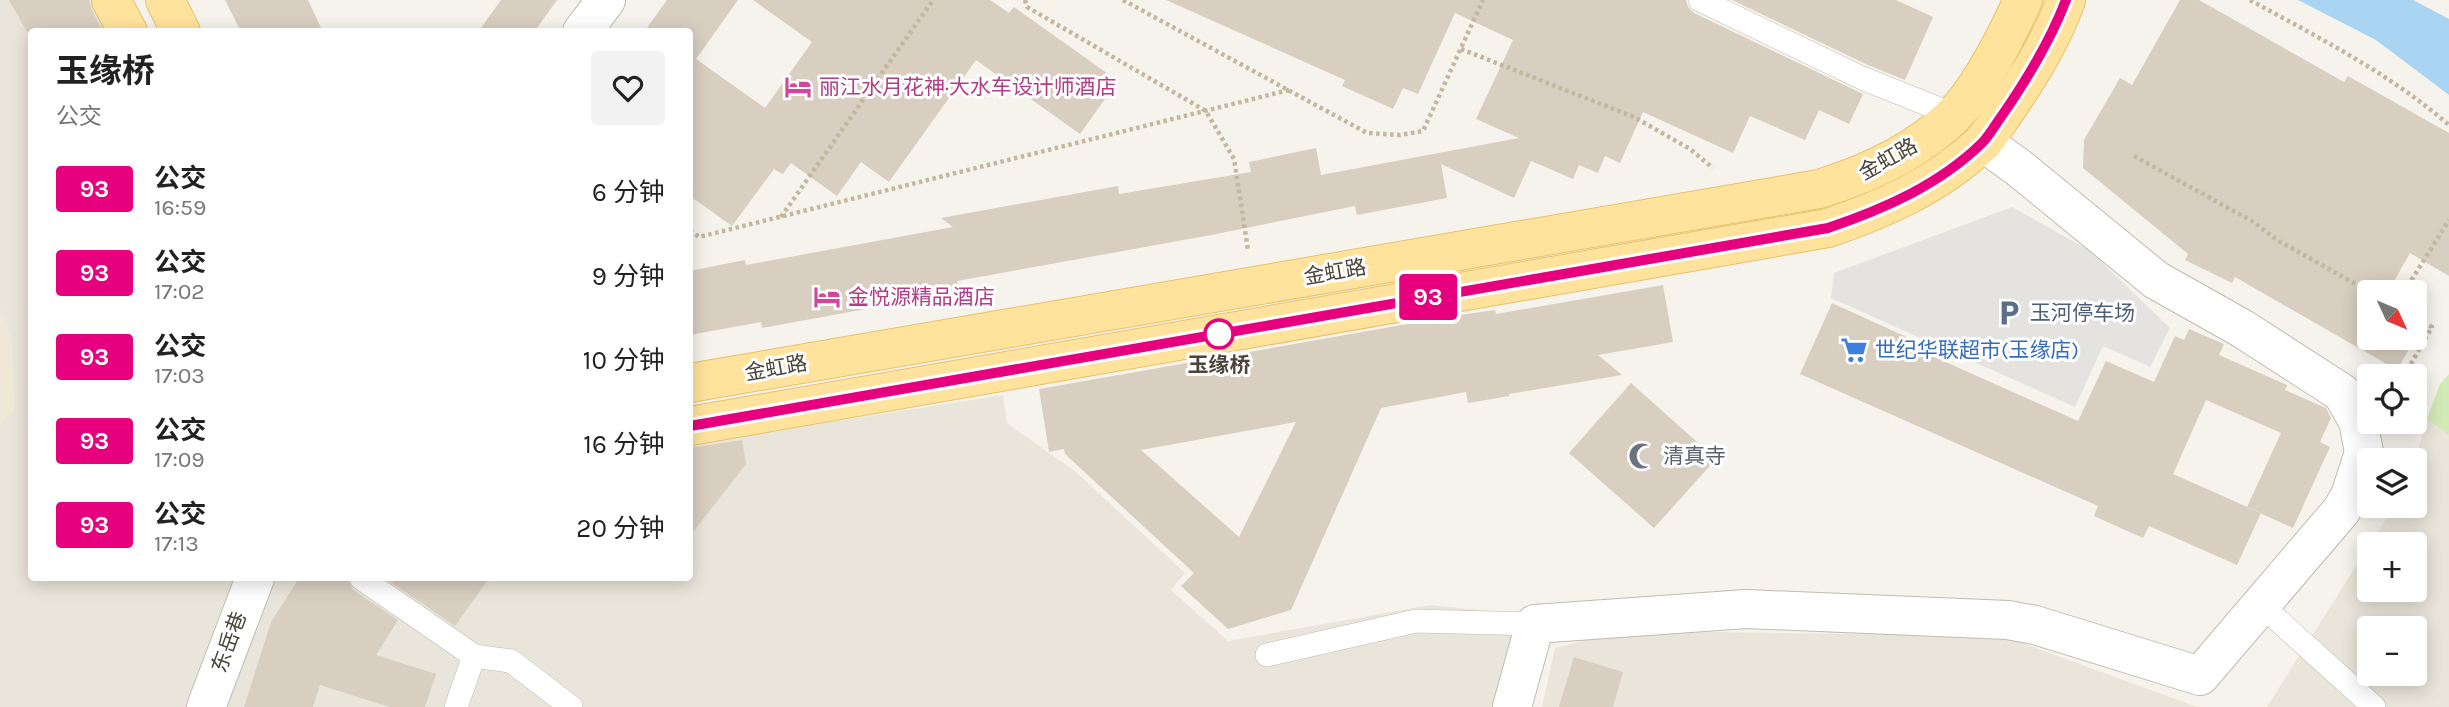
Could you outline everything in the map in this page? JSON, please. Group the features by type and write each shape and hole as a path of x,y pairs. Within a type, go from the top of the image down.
{"main road":[{"path":"111,0 126,28"},
{"path":"165,0 179,28"},
{"name":"金虹路","path":"693,382 1819,189 1886,164 1910,149 1954,114 1982,77 2007,35 2023,0"},
{"path":"693,425 1828,228 1867,215 1903,198 1931,182 1983,142 2041,53 2065,3"}],"street":[{"path":"585,28 607,0"},
{"path":"1512,707 1535,624 1746,609 2008,620 2035,625 2200,676 2341,512 2350,496 2364,452 2358,421 2342,393 2243,329 2156,280 1983,142"},
{"name":"东岳巷","path":"205,707 254,581"}],"lane":[{"path":"1700,0 1862,78 1954,114"},
{"path":"365,581 474,656 511,661 571,707"},
{"path":"2261,605 2374,707"},
{"path":"1267,655 1416,621 1535,624"},
{"path":"456,707 474,656"}],"path":[{"path":"780,217 933,0"},
{"path":"1025,0 1027,8 1206,111 1234,159 1254,286"},
{"path":"1123,0 1367,133 1400,135 1423,131 1483,0"},
{"path":"2250,0 2384,75 2423,102 2449,125"},
{"path":"1461,49 1634,117 1690,149 1750,201"},
{"path":"693,232 699,237 1289,90"},
{"path":"2134,156 2252,221 2277,240 2357,285"},
{"path":"2412,280 2449,220"}],"shaded area":[{"path":"0,0 101,0 115,28 28,28 28,581 239,581 189,707 0,707 0,423 14,409 11,339 0,310"},
{"name":"玉河停车场","path":"2012,207 2089,250 2170,328 2150,367 2103,346 2075,407 1831,298 1834,273"},
{"path":"0,310 11,339 14,409 0,423"},
{"path":"1003,395 1007,423 1076,472 1185,573 1171,590 1228,641 1431,605 1516,614 1498,707 223,707 270,581 693,581 693,444"},
{"path":"2427,419 2449,435 2449,707 2267,707 2357,565 2357,602 2427,602 2427,532 2378,532 2386,518 2427,518 2427,448 2419,448 2423,434 2427,434"},
{"path":"1624,631 2003,636 2197,707 1542,707 1555,648"}],"green space":[{"path":"2449,374 2449,435 2427,419 2440,384"}],"water":[{"path":"2298,0 2413,0 2449,19 2449,95 2376,40"}],"building":[{"path":"9,0 89,0 101,28 28,28 27,32"},
{"path":"225,0 308,0 321,28 239,28"},
{"path":"501,0 557,0 537,28 481,28"},
{"path":"667,0 738,0 696,59 765,108 812,42 753,0 990,0 1009,13 1014,7 1118,81 1080,134 976,60 889,182 861,162 837,196 791,163 783,174 774,169 732,226 693,198 693,28 647,28"},
{"path":"1166,0 1686,0 1694,13 1863,94 1849,124 1819,110 1805,140 1750,116 1733,153 1643,112 1620,163 1605,156 1598,173 1579,165 1573,179 1531,161 1514,198 1441,164 1447,198 1357,215 1355,206 957,281 959,292 762,328 761,322 693,334 693,270 745,260 746,265 953,227 941,218 1118,186 1119,194 1251,172 1249,162 1316,148 1321,175 1519,138 1476,119 1513,40 1455,13 1418,94 1403,88 1393,109 1342,86 1345,80"},
{"path":"1732,0 1896,0 1933,17 1905,80"},
{"path":"2180,0 2199,0 2344,82 2348,76 2449,133 2449,276 2410,253 2395,280 2357,280 2357,347 2235,277 2232,283 2185,260 2188,254 2083,168 2084,140 2120,78 2132,85"},
{"path":"1663,285 1673,342 1598,355 1622,375 1468,403 1466,392 1381,408 1291,610 1228,629 1181,586 1194,573 1065,454 1064,449 1049,452 1039,389 1447,317 1495,310 1496,314","holes":["1296,422 1239,537 1141,450"]},
{"path":"1832,303 1924,345 1921,351 2078,421 2106,361 2154,382 2175,336 2184,340 2189,329 2224,344 2219,355 2287,385 2285,390 2326,408 2331,418 2320,442 2330,447 2293,528 2261,513 2237,565 2149,526 2143,538 2094,516 2098,506 1800,374","holes":["2206,400 2281,433 2247,507 2173,474"]},
{"path":"2362,350 2409,350 2400,364 2387,364"},
{"name":"清真寺","path":"1631,383 1716,459 1654,528 1569,453"},
{"path":"742,440 746,464 693,532 693,448"},
{"path":"297,581 348,581 353,590 398,620 376,655 436,674 425,707 390,707 320,685 313,707 244,707 271,622"},
{"path":"389,581 487,581 455,626"},
{"path":"1574,657 1623,672 1613,707 1559,707"}],"bus line":[{"name":"93","path":"693,425 1828,228 1867,215 1903,198 1931,182 1983,142 2041,53 2066,0"}],"place":[{"name":"丽江水月花神·大水车设计师酒店","path":"798,87"},
{"name":"金悦源精品酒店","path":"827,297"},
{"name":"玉河停车场","path":"2009,313"},
{"name":"玉缘桥","path":"1219,334"},
{"name":"世纪华联超市(玉缘店)","path":"1854,350"},
{"name":"清真寺","path":"1642,456"}]}
